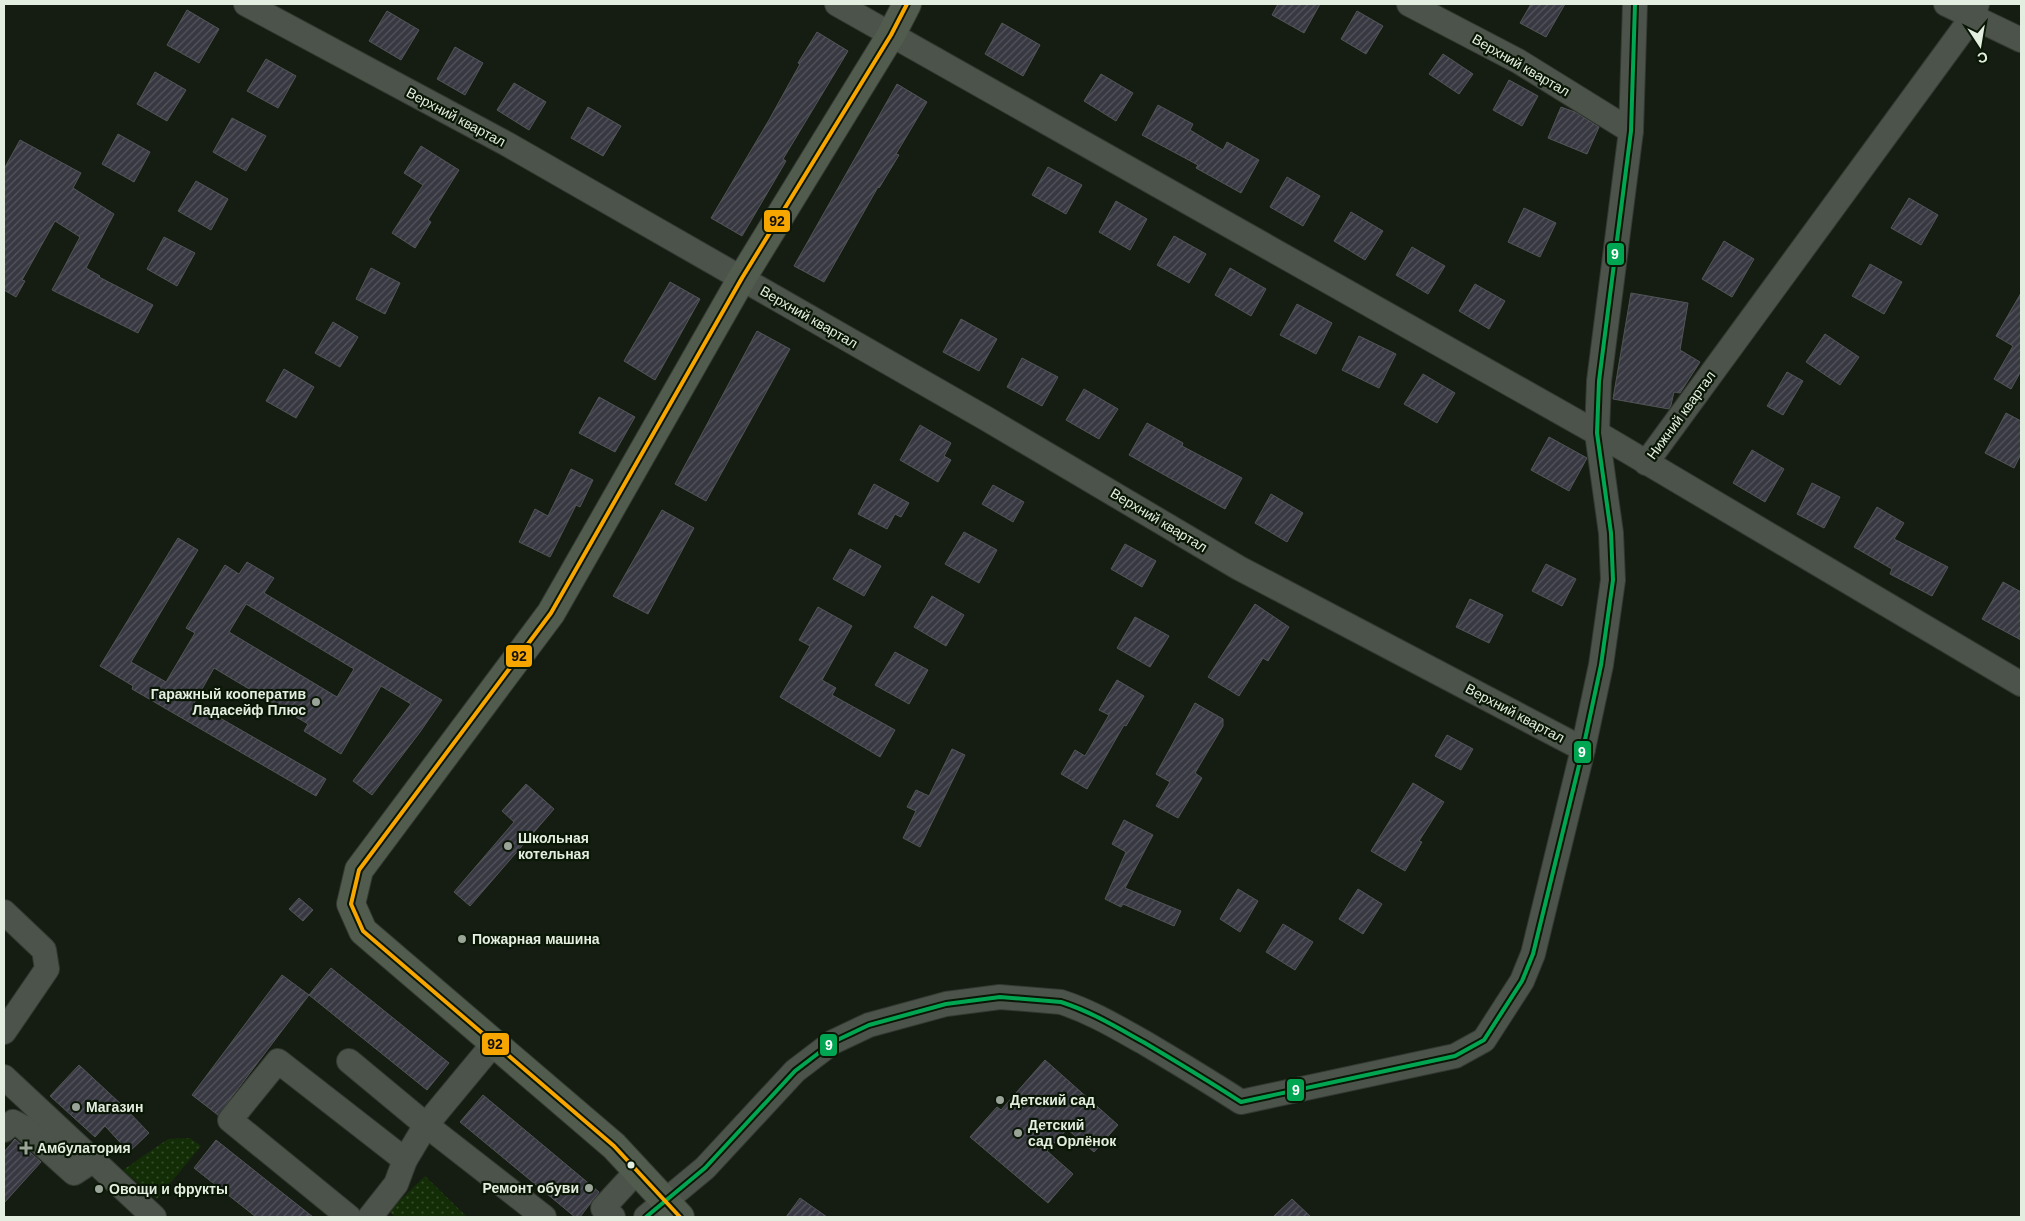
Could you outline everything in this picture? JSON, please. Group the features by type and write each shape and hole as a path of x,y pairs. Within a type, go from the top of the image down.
{"main road":[{"path":"662,1205 614,1146 363,931 351,904 359,870 551,613 742,278 908,4"}],"street":[{"name":"Верхний квартал","path":"246,4 506,144 742,278 987,419 1239,568 1583,749"},
{"path":"837,4 1597,433 1646,463"},
{"name":"Верхний квартал","path":"1409,4 1518,61 1631,131"},
{"path":"613,1217 603,1208 662,1205 722,1150 795,1071 833,1042 869,1025 946,1004 1000,997 1062,1002 1096,1015 1206,1079 1241,1102 1455,1056 1484,1040 1522,981 1533,954 1583,749 1601,665 1613,580 1611,534 1597,433 1600,381 1631,131 1635,4"},
{"path":"1946,4 1975,10 2021,40"},
{"name":"Нижний квартал","path":"1975,10 1646,463 2021,684"},
{"path":"4,912 44,950 47,969 4,1032"},
{"path":"370,1217 396,1184 405,1160 426,1125 494,1043"},
{"path":"348,1217 230,1120 278,1060 405,1160"},
{"path":"348,1061 426,1125 544,1217"},
{"path":"4,1077 154,1217"},
{"path":"4,1130 12,1122 23,1127 74,1173 94,1160"}],"green space":[{"path":"190,1138 201,1146 157,1199 123,1170 168,1139"},
{"path":"425,1176 467,1217 395,1217 389,1211"}],"building":[{"path":"1278,4 1320,4 1304,33 1272,15"},
{"path":"1531,4 1565,4 1546,37 1520,23"},
{"path":"187,10 219,29 199,63 167,45"},
{"path":"387,11 419,30 401,60 369,41"},
{"path":"1357,11 1383,26 1366,54 1341,39"},
{"path":"1002,23 1040,45 1023,76 985,54"},
{"path":"817,32 848,51 783,159 786,161 742,236 711,218 769,120 800,64 798,63"},
{"path":"455,47 483,63 465,95 437,79"},
{"path":"1443,54 1473,74 1459,94 1429,74"},
{"path":"266,59 296,76 278,108 247,91"},
{"path":"155,72 186,90 167,121 137,104"},
{"path":"1101,74 1133,93 1116,121 1084,101"},
{"path":"1509,80 1538,96 1522,126 1493,110"},
{"path":"514,83 546,102 529,130 497,110"},
{"path":"897,84 927,102 896,154 899,155 878,187 824,282 794,266"},
{"path":"1158,105 1193,124 1190,130 1223,150 1227,142 1259,160 1241,193 1196,168 1198,165 1142,135"},
{"path":"588,107 621,126 603,156 571,138"},
{"path":"1561,107 1575,112 1599,127 1587,154 1548,138"},
{"path":"232,118 266,136 246,171 213,152"},
{"path":"118,134 150,152 134,182 102,164"},
{"path":"20,140 81,173 73,188 114,214 86,268 99,277 153,305 138,333 52,290 80,237 55,221 22,280 25,281 16,297 4,290 4,169"},
{"path":"421,146 459,170 428,220 431,222 415,248 392,233 423,185 404,173"},
{"path":"1048,167 1082,185 1066,214 1032,195"},
{"path":"1287,177 1320,196 1303,226 1270,207"},
{"path":"196,181 228,199 211,230 178,211"},
{"path":"1909,198 1938,215 1921,245 1891,228"},
{"path":"1116,201 1147,219 1130,250 1099,232"},
{"path":"1524,208 1556,223 1540,257 1508,242"},
{"path":"1351,212 1383,231 1365,260 1334,241"},
{"path":"1174,236 1206,254 1189,283 1157,265"},
{"path":"164,237 195,253 177,286 147,269"},
{"path":"1724,241 1754,259 1732,297 1702,279"},
{"path":"1412,247 1445,266 1428,294 1396,275"},
{"path":"1870,264 1902,282 1884,314 1852,296"},
{"path":"371,268 400,283 385,314 356,299"},
{"path":"1230,268 1266,289 1251,316 1215,295"},
{"path":"670,282 700,299 655,380 624,361"},
{"path":"1475,284 1505,301 1489,329 1459,311"},
{"path":"1631,293 1688,303 1680,350 1700,362 1680,393 1674,392 1669,409 1613,399"},
{"path":"2021,293 2021,371 2011,389 1994,379 2013,346 1996,336"},
{"path":"1297,304 1332,323 1316,354 1280,335"},
{"path":"961,319 997,339 979,371 943,352"},
{"path":"333,322 358,337 340,367 315,353"},
{"path":"757,331 790,349 706,501 675,484"},
{"path":"1825,334 1859,357 1840,385 1806,362"},
{"path":"1359,336 1396,354 1379,388 1342,370"},
{"path":"1022,358 1058,377 1042,406 1007,387"},
{"path":"284,369 314,387 296,418 266,401"},
{"path":"1787,372 1803,381 1783,415 1767,406"},
{"path":"1423,374 1455,393 1437,423 1404,404"},
{"path":"1084,389 1118,409 1099,439 1066,420"},
{"path":"599,397 635,417 615,452 579,433"},
{"path":"2006,413 2021,421 2021,454 2014,468 1985,453"},
{"path":"1147,423 1183,443 1182,446 1242,478 1225,509 1129,455"},
{"path":"920,425 951,443 944,456 951,460 938,482 900,460"},
{"path":"1549,437 1587,458 1569,491 1531,470"},
{"path":"1752,450 1784,469 1765,502 1733,483"},
{"path":"571,469 593,480 580,507 576,505 550,557 519,542 535,509 548,516"},
{"path":"1812,483 1840,497 1824,528 1797,514"},
{"path":"874,484 909,503 901,517 895,514 887,529 858,514"},
{"path":"993,485 1024,502 1013,522 982,504"},
{"path":"1271,494 1303,513 1287,542 1255,523"},
{"path":"1877,507 1904,523 1894,539 1948,567 1932,596 1890,574 1892,569 1854,547"},
{"path":"662,510 694,528 648,614 613,596"},
{"path":"964,532 997,550 979,583 945,564"},
{"path":"178,538 198,550 131,662 166,682 195,633 186,628 225,565 239,574 247,562 274,578 264,593 442,700 372,795 353,781 411,704 381,686 341,754 304,731 308,724 214,668 194,703 326,779 316,796 132,689 133,686 100,666","holes":["246,604 354,669 337,697 229,632"]},
{"path":"1125,544 1156,561 1142,587 1111,569"},
{"path":"850,549 881,566 864,596 833,579"},
{"path":"1546,564 1576,579 1562,606 1532,591"},
{"path":"2003,582 2021,592 2021,640 1982,619"},
{"path":"932,596 964,615 946,646 914,627"},
{"path":"1470,599 1503,615 1489,643 1456,627"},
{"path":"1255,604 1289,627 1268,661 1263,658 1239,696 1208,677"},
{"path":"818,607 852,626 822,680 836,688 832,695 895,730 880,757 780,697 810,646 799,640"},
{"path":"1135,617 1169,636 1150,667 1117,648"},
{"path":"895,652 928,670 909,704 875,685"},
{"path":"1117,680 1144,696 1126,726 1124,725 1087,789 1061,774 1075,750 1085,756 1109,715 1099,710"},
{"path":"1195,703 1223,719 1223,726 1195,773 1202,778 1178,818 1156,806 1170,782 1156,774"},
{"path":"1447,735 1473,749 1461,770 1435,756"},
{"path":"952,749 965,755 920,847 903,838 916,811 907,807 916,790 929,796"},
{"path":"1413,783 1444,802 1419,841 1422,842 1405,871 1371,851"},
{"name":"Школьная котельная","path":"526,784 554,809 470,906 454,892 514,822 502,811"},
{"path":"1124,820 1153,835 1125,888 1181,911 1174,926 1123,904 1121,907 1105,899 1126,852 1112,844"},
{"path":"1238,889 1258,901 1240,932 1220,919"},
{"path":"1358,889 1382,904 1363,934 1339,919"},
{"path":"299,898 313,910 303,921 289,909"},
{"path":"1283,924 1313,942 1295,970 1266,952"},
{"path":"331,968 449,1063 427,1090 309,995"},
{"path":"282,975 309,995 218,1115 192,1095"},
{"name":"Детский сад Орлёнок","path":"1045,1060 1118,1125 1094,1152 1067,1129 1047,1151 1073,1174 1048,1203 970,1137 997,1107 1001,1110"},
{"path":"79,1065 149,1133 129,1152 105,1126 95,1137 50,1096"},
{"path":"483,1095 599,1192 580,1217 575,1217 460,1122"},
{"path":"15,1139 41,1162 4,1203 4,1152"},
{"path":"216,1140 313,1217 256,1217 194,1168"},
{"path":"800,1198 827,1217 786,1217"},
{"path":"1292,1199 1311,1217 1273,1217"}],"transit line":[{"name":"92","path":"680,1217 614,1146 363,931 351,904 359,870 551,613 742,278 891,35 907,4"},
{"name":"9","path":"646,1217 705,1168 795,1071 833,1042 869,1025 946,1004 1000,997 1061,1002 1094,1015 1145,1043 1241,1102 1455,1056 1484,1040 1522,981 1533,954 1583,749 1601,665 1613,580 1611,533 1597,433 1599,381 1631,131 1635,4"}],"place":[{"name":"Гаражный кооператив Ладасейф Плюс","path":"316,702"},
{"name":"Школьная котельная","path":"508,846"},
{"name":"Пожарная машина","path":"462,939"},
{"name":"Детский сад","path":"1000,1100"},
{"name":"Магазин","path":"76,1107"},
{"name":"Детский сад Орлёнок","path":"1018,1133"},
{"name":"Амбулатория","path":"26,1148"},
{"name":"Ремонт обуви","path":"589,1188"},
{"name":"Овощи и фрукты","path":"99,1189"}]}
